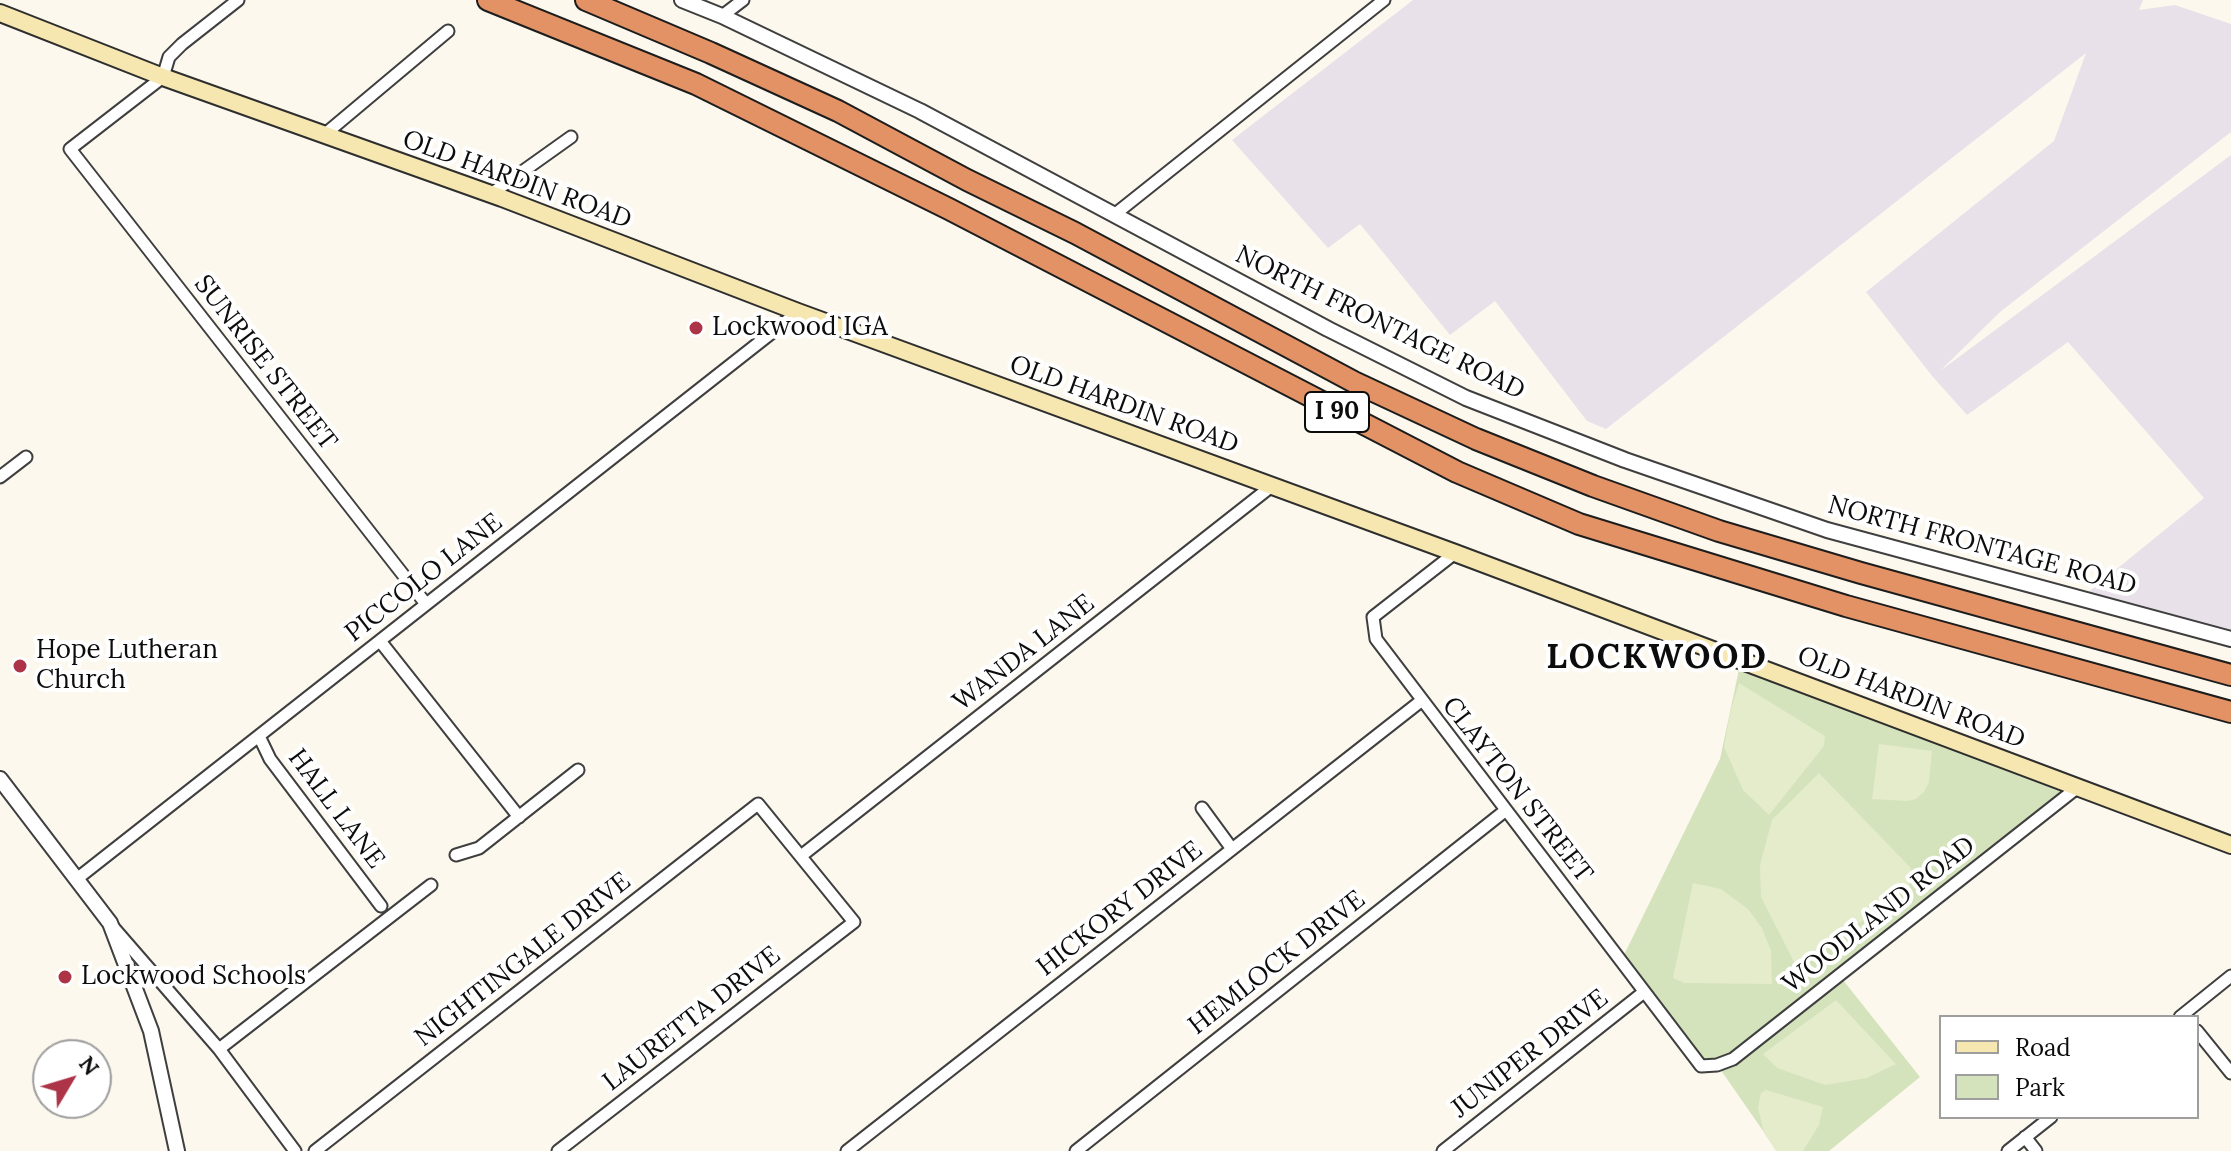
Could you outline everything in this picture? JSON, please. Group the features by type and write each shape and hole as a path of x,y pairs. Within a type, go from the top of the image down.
{"highway":[{"name":"I 90","path":"488,0 696,84 949,209 1431,459 1579,524 1846,606 2231,712"},
{"name":"I 90","path":"586,0 838,111 1354,382 1490,445 1719,531 1877,578 2231,675"}],"main road":[{"name":"OLD HARDIN ROAD","path":"0,13 163,77 491,194 798,312 1273,485 2231,845"}],"street":[{"path":"163,77 169,57 238,0"},
{"name":"NORTH FRONTAGE ROAD","path":"682,0 722,16 920,111 1466,398 1625,460 1827,530 2231,639"},
{"path":"722,16 743,0"},
{"path":"1114,215 1384,0"},
{"path":"324,135 448,31"},
{"name":"SUNRISE STREET","path":"163,77 70,149 426,604"},
{"path":"491,194 571,137"},
{"name":"PICCOLO LANE","path":"78,878 798,312"},
{"path":"0,477 26,457"},
{"name":"WANDA LANE","path":"801,856 1273,485"},
{"name":"CLAYTON STREET","path":"1455,553 1373,617 1376,639 1701,1066"},
{"path":"380,641 519,817"},
{"name":"HICKORY DRIVE","path":"847,1151 1421,701"},
{"name":"HALL LANE","path":"259,736 270,759 381,906"},
{"path":"456,855 479,848 578,770"},
{"path":"0,779 110,923 219,1049 288,1149"},
{"name":"WOODLAND ROAD","path":"1701,1066 1717,1065 1733,1059 2078,787"},
{"name":"NIGHTINGALE DRIVE","path":"315,1151 758,804 801,856"},
{"path":"1202,808 1232,849"},
{"name":"HEMLOCK DRIVE","path":"1076,1151 1506,810"},
{"name":"LAURETTA DRIVE","path":"558,1151 854,922 801,856"},
{"path":"219,1049 431,885"},
{"path":"110,923 151,1031 177,1151"},
{"path":"2184,1015 2231,976"},
{"name":"JUNIPER DRIVE","path":"1443,1151 1644,992"},
{"path":"2199,1033 2231,1073"},
{"path":"2008,1151 2048,1119"},
{"path":"2025,1137 2036,1151"}],"shaded area":[{"path":"1413,0 2143,0 2139,10 2175,5 2231,24 2231,132 2000,312 1940,371 2231,155 2231,639 2081,598 2204,498 2068,342 1967,415 1866,292 2054,141 2086,53 1606,429 1587,421 1495,301 1450,335 1360,224 1328,248 1232,140"}],"green space":[{"path":"1741,660 2078,787 1839,975 1920,1077 1829,1151 1777,1151 1718,1066 1701,1066 1621,961 1720,759"},
{"path":"1739,683 1825,736 1824,746 1769,815 1743,790 1724,747"},
{"path":"1879,744 1932,751 1929,782 1916,799 1872,799"},
{"path":"1819,773 1911,868 1909,888 1799,965 1794,962 1761,897 1760,865 1772,820"},
{"path":"1693,883 1721,889 1748,909 1762,928 1771,951 1772,984 1684,983 1673,978"},
{"path":"1836,1000 1896,1064 1867,1078 1825,1085 1777,1068 1763,1054"},
{"path":"1766,1090 1823,1107 1819,1125 1803,1151 1776,1151 1764,1133 1758,1108 1761,1093"}],"place":[{"name":"Lockwood IGA","path":"696,328"},
{"name":"Hope Lutheran Church","path":"20,666"},
{"name":"Lockwood Schools","path":"65,977"}],"district":[{"name":"LOCKWOOD","path":"1657,658"}]}
